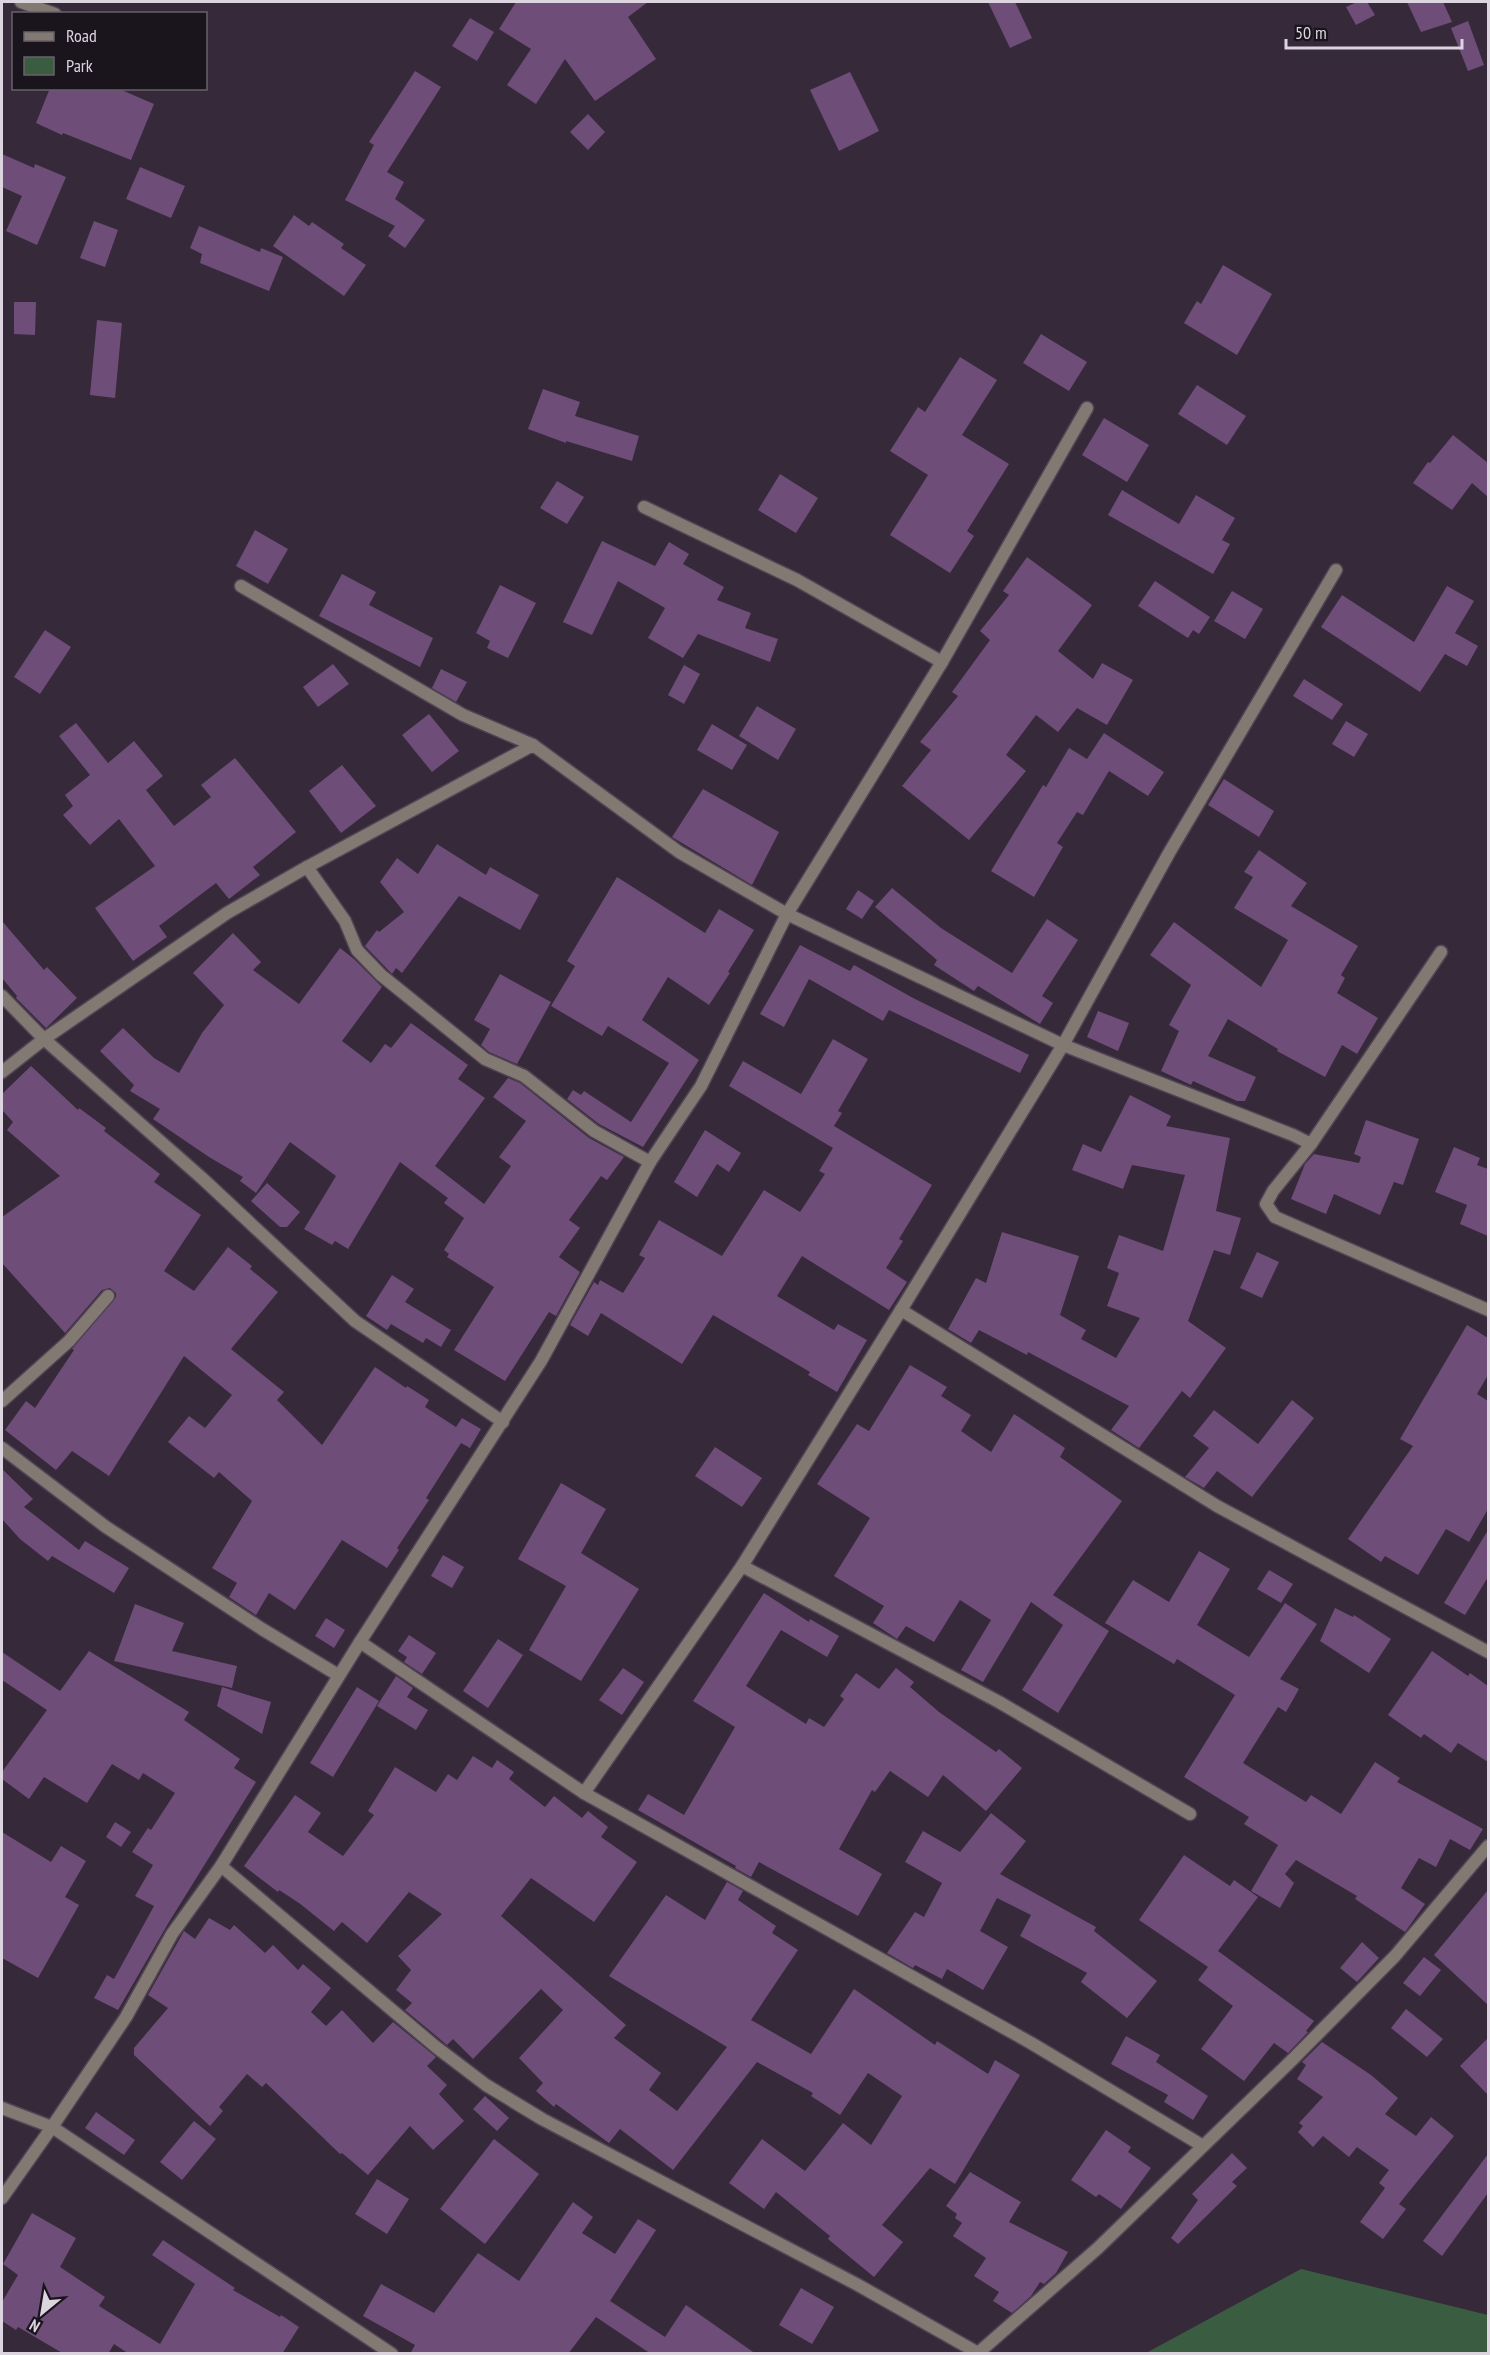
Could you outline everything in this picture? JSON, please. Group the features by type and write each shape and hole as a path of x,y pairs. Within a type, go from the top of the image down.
{"street":[{"path":"21,2 49,12"},
{"path":"2,2198 126,2017 172,1934 220,1866 338,1675 541,1361 650,1162 701,1086 787,914 942,662 1087,408"},
{"path":"644,507 797,580 942,662"},
{"path":"584,1793 742,1566 901,1310 1063,1045 1169,853 1336,570"},
{"path":"241,586 464,715 532,745 679,852 787,914 1063,1045 1311,1144"},
{"path":"2,1072 44,1039 227,914 307,867 532,745"},
{"path":"307,867 345,921 357,950 381,975 486,1059 524,1076 594,1131 650,1162"},
{"path":"1441,952 1311,1144 1273,1191 1266,1204 1275,1217 1488,1310"},
{"path":"2,996 44,1039 203,1179 355,1321 503,1422"},
{"path":"2,1401 69,1341 108,1296"},
{"path":"901,1310 1217,1506 1488,1652"},
{"path":"2,1448 115,1533 262,1629 338,1675"},
{"path":"742,1566 999,1702 1190,1814"},
{"path":"360,1642 584,1793 1031,2043 1203,2146"},
{"path":"220,1866 436,2047 486,2085 542,2119 858,2285 977,2353 1098,2248 1291,2061 1395,1956 1488,1846"},
{"path":"2,2108 52,2127 392,2354"}],"green space":[{"path":"1301,2269 1488,2315 1488,2353 1146,2353"}],"building":[{"path":"516,2 648,2 628,17 656,59 595,101 565,59 536,104 507,85 531,49 499,29"},
{"path":"988,2 1015,2 1032,38 1010,48"},
{"path":"1357,2 1367,2 1375,15 1356,25 1346,7"},
{"path":"1407,2 1443,2 1452,22 1421,32"},
{"path":"470,18 494,32 477,61 452,46"},
{"path":"1468,21 1484,65 1468,71 1451,28"},
{"path":"415,71 441,87 387,172 404,182 395,199 425,220 405,248 388,236 395,226 345,200 374,145 369,142"},
{"path":"850,72 879,131 839,151 810,90"},
{"path":"49,90 122,90 154,104 131,160 36,123"},
{"path":"588,114 605,132 588,150 570,132"},
{"path":"2,154 34,168 35,164 66,177 37,245 6,231 22,196 2,187"},
{"path":"140,167 185,186 171,218 126,199"},
{"path":"294,215 309,226 312,222 344,244 341,248 366,265 344,296 273,246"},
{"path":"94,221 118,230 105,267 80,258"},
{"path":"199,226 260,252 261,248 283,257 269,291 200,263 202,254 190,248"},
{"path":"1223,265 1272,294 1237,355 1184,323 1197,301 1201,304"},
{"path":"14,302 36,302 35,335 14,334"},
{"path":"97,320 122,323 115,398 90,395"},
{"path":"1041,334 1087,362 1069,391 1023,363"},
{"path":"960,357 997,380 962,435 1009,464 967,531 974,536 950,573 890,535 928,475 890,451 918,407 925,412"},
{"path":"1197,385 1246,416 1227,445 1178,414"},
{"path":"543,389 580,402 575,416 639,436 632,461 566,441 566,443 528,429"},
{"path":"1104,418 1149,445 1127,482 1082,455"},
{"path":"1453,435 1488,463 1488,497 1472,483 1452,510 1413,483 1428,462 1430,463"},
{"path":"780,474 818,498 796,533 758,510"},
{"path":"557,481 584,497 567,524 540,508"},
{"path":"1122,490 1179,524 1196,495 1235,518 1222,540 1230,544 1213,574 1108,515"},
{"path":"255,530 288,549 268,584 236,566"},
{"path":"602,541 655,566 669,542 689,554 683,564 724,587 717,600 751,613 745,628 778,639 770,662 698,634 683,658 648,638 665,608 618,581 592,635 563,622"},
{"path":"1027,557 1092,605 1058,651 1093,679 1102,663 1133,680 1107,725 1077,708 1058,732 1036,715 1006,755 1026,771 969,840 902,786 931,750 920,742 958,696 952,692 990,640 980,631 1009,595 1003,591"},
{"path":"342,574 376,592 369,605 433,638 420,667 319,616"},
{"path":"1155,581 1210,617 1199,634 1193,630 1188,638 1138,606"},
{"path":"500,585 536,603 508,658 487,648 490,641 476,633"},
{"path":"1447,586 1474,601 1455,633 1478,646 1467,666 1445,654 1420,692 1321,627 1342,595 1414,642"},
{"path":"1232,591 1263,609 1245,639 1214,621"},
{"path":"45,630 71,647 40,694 14,677"},
{"path":"333,664 349,684 318,707 303,687"},
{"path":"684,665 700,674 684,704 668,695"},
{"path":"441,669 467,682 456,702 432,688"},
{"path":"1304,679 1343,704 1332,720 1293,696"},
{"path":"757,706 796,729 778,760 739,736"},
{"path":"429,714 459,751 432,772 402,735"},
{"path":"1346,721 1368,734 1354,757 1332,744"},
{"path":"76,723 108,763 134,741 163,776 146,790 174,826 211,797 201,785 235,758 296,832 253,867 260,875 229,899 216,883 159,926 167,937 133,961 95,908 155,866 119,819 90,845 63,815 73,806 65,795 90,775 59,736"},
{"path":"712,724 747,745 732,770 697,750"},
{"path":"1104,733 1164,772 1148,796 1109,771 1083,815 1077,812 1057,843 1063,847 1034,897 991,871 1043,785 1046,787 1069,748 1087,759"},
{"path":"342,765 376,806 341,833 309,791"},
{"path":"1224,779 1274,811 1259,837 1208,805"},
{"path":"703,789 779,832 752,885 672,837"},
{"path":"437,844 486,875 490,867 539,895 520,930 459,896 402,973 396,968 392,974 365,946 377,930 379,932 404,912 380,882 397,858 418,874"},
{"path":"1259,850 1307,883 1291,906 1358,946 1341,975 1345,978 1337,993 1378,1018 1357,1054 1342,1045 1325,1077 1277,1051 1278,1049 1228,1019 1208,1056 1256,1077 1245,1101 1237,1101 1193,1081 1191,1085 1161,1071 1179,1031 1169,1025 1191,985 1150,955 1174,922 1261,987 1288,940 1234,908 1253,877 1244,872"},
{"path":"617,877 705,933 719,909 754,930 709,1005 668,977 642,1020 699,1060 643,1147 599,1124 567,1099 573,1090 581,1095 584,1091 631,1122 669,1063 608,1026 602,1036 551,1006 575,966 567,961"},
{"path":"892,888 941,928 1012,973 1047,919 1078,940 1042,996 1053,1003 1040,1024 978,986 974,991 934,965 937,960 875,907"},
{"path":"858,890 874,901 862,919 846,909"},
{"path":"2,921 44,970 47,967 77,998 46,1028 16,998 17,996 2,978"},
{"path":"233,933 261,962 253,970 299,1004 340,948 354,959 382,987 342,1041 371,1063 385,1044 391,1048 411,1023 468,1065 458,1079 485,1098 435,1166 484,1204 511,1166 499,1157 526,1121 493,1097 508,1078 520,1083 589,1138 624,1157 607,1180 601,1176 569,1220 580,1228 559,1257 580,1272 556,1316 549,1312 505,1381 454,1350 494,1287 447,1257 449,1254 444,1250 464,1218 444,1203 448,1198 400,1162 348,1249 335,1241 332,1245 304,1229 336,1176 290,1142 256,1193 240,1181 243,1177 153,1119 160,1109 130,1091 134,1085 100,1051 123,1028 154,1058 179,1073 202,1033 224,1005 193,973"},
{"path":"800,945 850,971 854,965 913,998 1029,1055 1020,1073 889,1010 883,1021 809,979 784,1027 760,1014"},
{"path":"500,974 551,1002 517,1064 489,1052 481,1045 490,1029 474,1020"},
{"path":"1098,1011 1129,1023 1118,1051 1087,1037"},
{"path":"833,1039 868,1059 838,1111 842,1113 834,1126 932,1185 899,1239 903,1241 886,1268 907,1282 889,1310 802,1256 777,1296 834,1330 838,1324 867,1340 837,1392 808,1375 810,1372 713,1315 682,1364 601,1313 588,1336 570,1325 594,1282 598,1285 600,1280 623,1293 645,1258 639,1255 659,1220 722,1256 764,1190 800,1212 825,1174 819,1171 833,1148 729,1086 743,1061 801,1094"},
{"path":"31,1066 78,1110 79,1108 106,1128 104,1131 160,1174 154,1182 201,1215 164,1271 194,1291 228,1247 252,1266 250,1269 278,1292 231,1349 284,1392 277,1400 322,1445 375,1367 429,1400 425,1407 456,1427 462,1418 481,1429 470,1448 461,1443 426,1498 429,1500 397,1548 399,1550 387,1568 342,1540 295,1610 269,1593 256,1615 229,1597 237,1583 212,1568 252,1501 219,1472 214,1478 168,1442 189,1416 205,1428 232,1395 184,1356 109,1476 72,1451 56,1470 5,1430 26,1401 35,1408 74,1350 72,1349 116,1297 116,1293 110,1288 102,1290 65,1333 2,1263 2,1217 60,1176 7,1130 13,1122 2,1110 2,1094"},
{"path":"1130,1095 1171,1116 1166,1126 1230,1138 1216,1211 1241,1218 1230,1255 1214,1250 1188,1321 1226,1348 1190,1398 1182,1391 1139,1448 1111,1430 1129,1406 1028,1352 1027,1355 979,1330 971,1343 948,1329 976,1278 986,1283 1002,1232 1079,1256 1060,1315 1086,1330 1081,1339 1116,1358 1140,1318 1107,1306 1119,1273 1107,1268 1119,1235 1163,1251 1185,1175 1132,1165 1123,1189 1072,1170 1083,1144 1101,1152"},
{"path":"1366,1120 1419,1139 1403,1185 1394,1182 1380,1215 1334,1194 1326,1214 1291,1199 1305,1164 1314,1154 1359,1163 1361,1157 1354,1154"},
{"path":"705,1130 741,1153 729,1172 717,1164 697,1197 674,1182"},
{"path":"1454,1147 1480,1158 1477,1165 1488,1169 1488,1236 1460,1224 1467,1205 1435,1192"},
{"path":"267,1183 300,1212 287,1227 280,1227 251,1201"},
{"path":"1257,1252 1279,1262 1262,1298 1240,1288"},
{"path":"392,1275 414,1289 405,1302 451,1330 441,1347 426,1338 423,1343 391,1324 387,1330 366,1316"},
{"path":"1467,1325 1488,1338 1488,1375 1477,1394 1488,1401 1488,1509 1469,1542 1446,1529 1418,1575 1385,1556 1381,1562 1348,1539 1413,1446 1400,1439"},
{"path":"910,1365 947,1387 941,1396 971,1415 961,1431 991,1452 1014,1414 1065,1448 1060,1457 1122,1501 1053,1595 1109,1631 1058,1713 1022,1690 1063,1625 1031,1602 983,1682 961,1670 991,1620 960,1600 934,1642 906,1626 897,1639 873,1623 884,1606 834,1576 870,1518 817,1484 857,1424 869,1431"},
{"path":"1292,1400 1314,1418 1252,1497 1217,1471 1204,1488 1185,1477 1209,1448 1193,1436 1214,1410 1258,1444"},
{"path":"715,1447 762,1478 742,1507 695,1476"},
{"path":"2,1469 33,1499 24,1507 79,1550 85,1541 129,1568 114,1593 52,1556 48,1561 20,1539 2,1519"},
{"path":"561,1483 606,1509 581,1553 639,1589 581,1681 529,1650 566,1586 518,1559"},
{"path":"1488,1530 1488,1577 1465,1615 1444,1603"},
{"path":"1199,1551 1230,1569 1197,1625 1249,1657 1285,1603 1317,1624 1280,1679 1299,1689 1286,1712 1278,1707 1243,1763 1306,1802 1311,1795 1341,1814 1375,1762 1400,1778 1397,1782 1483,1829 1470,1850 1450,1839 1436,1867 1419,1858 1401,1888 1425,1904 1405,1932 1355,1899 1357,1896 1296,1860 1285,1874 1294,1883 1280,1908 1251,1891 1278,1845 1244,1824 1249,1817 1184,1777 1235,1695 1177,1659 1174,1664 1105,1623 1133,1580 1169,1602"},
{"path":"443,1555 464,1567 452,1588 431,1576"},
{"path":"1269,1570 1293,1584 1281,1603 1257,1589"},
{"path":"764,1593 809,1622 810,1619 839,1636 827,1657 781,1630 746,1686 806,1724 809,1718 824,1727 844,1699 840,1696 856,1673 879,1689 896,1668 914,1682 910,1687 939,1712 996,1752 999,1749 1022,1768 986,1811 943,1775 928,1797 890,1771 875,1792 872,1790 839,1849 882,1874 858,1916 759,1862 751,1877 735,1868 736,1866 638,1810 648,1794 684,1815 735,1727 693,1701"},
{"path":"135,1604 184,1623 172,1651 237,1666 232,1688 114,1661"},
{"path":"1335,1608 1353,1617 1354,1615 1391,1639 1369,1673 1320,1641"},
{"path":"326,1618 345,1630 334,1648 315,1636"},
{"path":"409,1635 436,1653 422,1674 404,1662 407,1657 398,1651"},
{"path":"498,1639 523,1655 488,1708 463,1691"},
{"path":"89,1651 189,1712 184,1720 240,1759 234,1768 256,1782 169,1922 118,2010 94,1998 107,1975 114,1979 154,1906 135,1896 153,1865 132,1852 148,1828 151,1830 175,1793 143,1773 139,1780 112,1764 87,1803 44,1777 29,1799 2,1779 2,1772 47,1710 2,1680 2,1652 60,1691"},
{"path":"1432,1651 1468,1676 1470,1673 1488,1686 1488,1762 1458,1743 1451,1753 1424,1734 1421,1738 1388,1715"},
{"path":"623,1668 644,1682 622,1715 599,1700"},
{"path":"396,1676 413,1688 407,1697 428,1710 416,1730 377,1706"},
{"path":"222,1687 271,1702 262,1734 217,1706"},
{"path":"357,1687 379,1701 333,1777 310,1763"},
{"path":"473,1756 492,1768 497,1760 514,1772 509,1779 545,1807 554,1796 582,1818 588,1811 608,1827 601,1837 637,1862 594,1922 531,1878 501,1916 626,2025 614,2038 661,2073 649,2090 677,2111 727,2047 609,1976 666,1895 705,1920 727,1882 743,1891 738,1900 776,1926 772,1933 798,1950 751,2020 811,2054 854,1989 935,2045 937,2041 988,2074 995,2060 1020,2075 955,2184 930,2168 882,2225 903,2242 874,2277 828,2239 830,2236 776,2192 764,2209 729,2183 762,2139 805,2171 843,2123 871,2145 902,2096 868,2073 840,2115 811,2096 813,2093 757,2062 673,2170 620,2129 609,2143 556,2104 554,2107 536,2091 543,2083 519,2058 563,2010 541,1989 473,2059 453,2039 447,2045 405,2010 412,2003 396,1990 411,1970 398,1956 442,1914 409,1892 367,1943 342,1922 334,1931 299,1903 279,1890 278,1892 244,1866 295,1795 321,1813 308,1832 343,1856 374,1815 368,1811 395,1767 436,1792 448,1774 457,1780"},
{"path":"991,1813 1026,1841 1000,1874 1096,1927 1094,1931 1157,1981 1127,2018 1081,1982 1087,1973 1020,1936 1031,1915 997,1898 980,1931 1008,1947 983,1990 947,1969 942,1979 915,1965 913,1968 887,1953 915,1912 924,1917 942,1883 905,1862 923,1831 960,1852"},
{"path":"115,1822 131,1832 121,1847 106,1837"},
{"path":"2,1832 51,1862 61,1846 86,1861 65,1897 79,1905 38,1978 2,1958"},
{"path":"1184,1855 1230,1886 1234,1880 1258,1897 1218,1951 1314,2021 1306,2031 1308,2032 1288,2053 1274,2043 1244,2081 1201,2049 1233,2006 1198,1980 1208,1967 1139,1920"},
{"path":"1488,1890 1488,2005 1434,1955"},
{"path":"209,1918 230,1930 234,1925 265,1953 273,1945 298,1970 303,1964 331,1988 311,2012 326,2026 342,2010 373,2043 393,2022 436,2057 427,2066 447,2085 439,2094 464,2121 433,2150 410,2126 368,2175 342,2153 340,2154 266,2083 262,2087 247,2074 219,2107 223,2111 210,2126 134,2055 134,2048 168,2008 148,1995 184,1931 195,1939"},
{"path":"1362,1942 1379,1958 1357,1982 1340,1968"},
{"path":"1424,1957 1441,1970 1420,1996 1403,1983"},
{"path":"1406,2009 1443,2039 1427,2057 1391,2028"},
{"path":"1126,2036 1160,2055 1156,2062 1208,2096 1193,2120 1164,2102 1168,2095 1111,2064"},
{"path":"1488,2038 1488,2095 1460,2066"},
{"path":"1322,2042 1371,2075 1398,2098 1385,2114 1416,2136 1431,2117 1454,2136 1399,2204 1406,2209 1383,2239 1360,2222 1385,2188 1379,2183 1389,2170 1357,2147 1349,2157 1323,2136 1313,2147 1298,2132 1303,2126 1299,2123 1323,2097 1297,2079 1306,2065 1302,2062"},
{"path":"485,2096 509,2118 497,2131 473,2109"},
{"path":"96,2112 135,2140 124,2155 85,2128"},
{"path":"194,2121 216,2139 182,2180 160,2162"},
{"path":"1106,2130 1131,2147 1128,2152 1151,2168 1121,2209 1099,2194 1096,2197 1071,2180"},
{"path":"494,2139 539,2174 485,2244 440,2209"},
{"path":"1232,2153 1247,2168 1232,2182 1237,2186 1178,2244 1171,2238 1198,2200 1192,2194"},
{"path":"1488,2154 1488,2193 1442,2256 1423,2241"},
{"path":"970,2172 1021,2202 1009,2222 1068,2252 1056,2273 1044,2284 1040,2282 1031,2296 1012,2313 993,2301 999,2292 974,2276 986,2258 953,2236 962,2223 955,2218 957,2214 946,2206"},
{"path":"377,2179 409,2199 387,2234 355,2214"},
{"path":"573,2202 593,2217 582,2233 615,2254 638,2219 656,2230 610,2301 665,2337 686,2305 756,2354 651,2354 596,2317 568,2354 410,2354 415,2345 363,2316 381,2284 434,2313 478,2253 519,2281"},
{"path":"32,2213 76,2238 60,2267 105,2297 99,2306 160,2344 195,2284 152,2255 163,2240 235,2288 233,2290 299,2327 282,2354 129,2354 114,2344 108,2354 64,2354 18,2327 16,2330 2,2321 2,2302 18,2275 3,2264"},
{"path":"801,2288 834,2307 812,2344 779,2325"}]}
